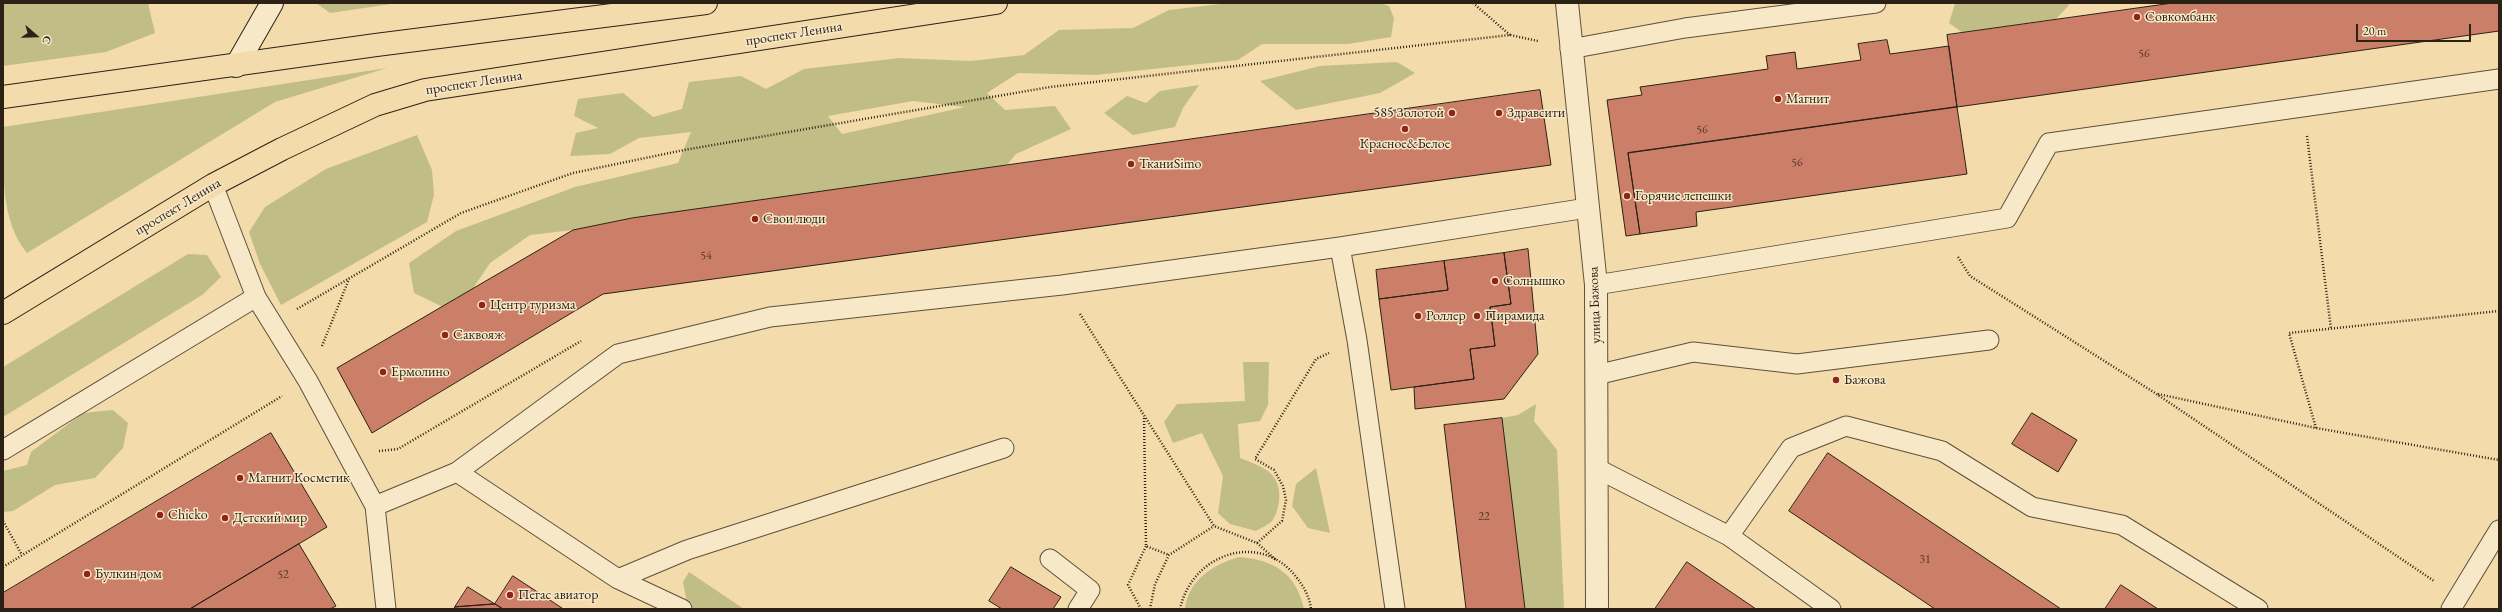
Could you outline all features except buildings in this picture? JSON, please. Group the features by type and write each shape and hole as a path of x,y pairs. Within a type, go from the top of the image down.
{"main road":[{"path":"3,97 236,66 376,45 706,3"},
{"name":"проспект Ленина","path":"3,313 213,185 322,128 375,105 425,90 996,3"}],"street":[{"path":"236,66 272,3"},
{"name":"улица Бажова","path":"1567,3 1570,49 1596,285 1597,609"}],"lane":[{"path":"1570,49 1685,28 1876,3"},
{"path":"1596,285 1941,230 2007,218 2049,143 2499,79"},
{"path":"213,185 256,297 308,381 375,506 386,609"},
{"path":"375,506 456,472 618,354 770,317 1062,285 1340,247 1587,208"},
{"path":"1340,247 1357,340 1395,609"},
{"path":"3,450 256,297"},
{"path":"1596,375 1693,352 1798,364 1989,340"},
{"path":"1729,536 1791,448 1846,426 1942,452 2032,507 2122,525 2258,609"},
{"path":"618,579 687,550 1004,448"},
{"path":"1596,468 1729,536 1831,609"},
{"path":"456,472 618,579 682,609"},
{"path":"2455,603 2499,530"},
{"path":"1050,559 1090,590 1078,609"}],"path":[{"path":"1473,3 1510,35"},
{"path":"273,323 461,213 588,170 684,150 1050,87 1510,35 1570,49"},
{"path":"2303,108 2330,329"},
{"path":"1941,230 1970,276 2155,394 2455,603"},
{"path":"3,567 308,381 349,279"},
{"path":"1062,285 1214,526 1257,543 1276,560 1292,571 1303,586 1311,609"},
{"path":"2316,428 2289,333 2499,311"},
{"path":"1257,543 1282,521 1286,500 1283,486 1274,470 1255,459 1316,359 1357,340"},
{"path":"2155,394 2316,428 2499,460"},
{"path":"1141,609 1128,585 1146,546 1144,417"},
{"path":"3,521 22,555"},
{"path":"1150,609 1155,584 1169,555 1214,526"},
{"path":"1146,546 1169,555"},
{"path":"1180,609 1183,597 1192,580 1205,566 1221,557 1239,552 1258,553 1276,560"}],"shaded area":[{"path":"3,3 148,3 155,33 106,52 3,66"},
{"path":"316,3 398,3 330,13"},
{"path":"1229,3 1379,3 1389,6 1394,18 1391,37 1348,44 1262,44 1238,60 1095,75 1018,73 987,93 1005,110 1055,106 1071,129 1016,154 1006,166 632,218 573,230 530,235 490,263 472,290 443,307 414,293 409,263 456,231 575,187 678,163 691,132 639,138 610,154 570,156 576,133 598,128 574,116 578,99 623,93 653,117 682,109 689,82 741,76 766,89 804,69 900,58 971,61 1024,55 1059,30 1133,28 1169,10","holes":["913,101 965,107 842,134 828,116"]},
{"path":"2067,3 2069,5 2056,19 1963,33 1949,23 1955,4"},
{"path":"1397,62 1415,73 1380,93 1296,110 1260,81 1320,66"},
{"path":"387,68 275,102 27,253 18,240 12,226 5,193 3,176 3,127"},
{"path":"1199,85 1183,108 1175,127 1133,135 1104,113 1127,96 1146,103 1160,91"},
{"path":"417,135 432,170 434,195 427,222 281,305 260,264 249,232 265,207 326,169"},
{"path":"188,254 207,255 221,277 202,295 3,417 3,367"},
{"path":"1243,362 1269,362 1268,405 1260,421 1238,424 1240,458 1268,471 1275,479 1279,489 1279,500 1275,516 1272,521 1256,531 1230,524 1218,513 1223,476 1202,433 1173,443 1164,422 1177,404 1245,401"},
{"path":"1536,404 1534,421 1557,450 1564,609 1525,609 1502,418 1518,415"},
{"path":"113,410 128,423 123,448 95,478 55,485 13,511 3,512 3,471 27,465 31,452 83,413"},
{"path":"1316,468 1330,533 1308,528 1292,506 1296,484"},
{"path":"1239,557 1263,561 1282,571 1295,586 1304,609 1185,609 1191,590 1204,575 1220,564"},
{"path":"689,572 744,609 688,609 683,582"}],"place":[{"name":"Совкомбанк","path":"2137,17"},
{"name":"Магнит","path":"1778,99"},
{"name":"585 Золотой","path":"1452,113"},
{"name":"Здравсити","path":"1499,113"},
{"name":"Красное&Белое","path":"1405,129"},
{"name":"ТканиSimo","path":"1131,164"},
{"name":"Горячие лепешки","path":"1627,196"},
{"name":"Свои люди","path":"755,219"},
{"name":"Солнышко","path":"1495,281"},
{"name":"Центр туризма","path":"482,305"},
{"name":"Роллер","path":"1418,316"},
{"name":"Пирамида","path":"1477,316"},
{"name":"Саквояж","path":"445,335"},
{"name":"Ермолино","path":"383,372"},
{"name":"Бажова","path":"1836,380"},
{"name":"Магнит Косметик","path":"240,478"},
{"name":"Chicko","path":"160,515"},
{"name":"Детский мир","path":"225,518"},
{"name":"Булкин дом","path":"87,574"},
{"name":"Пегас авиатор","path":"510,595"}]}
